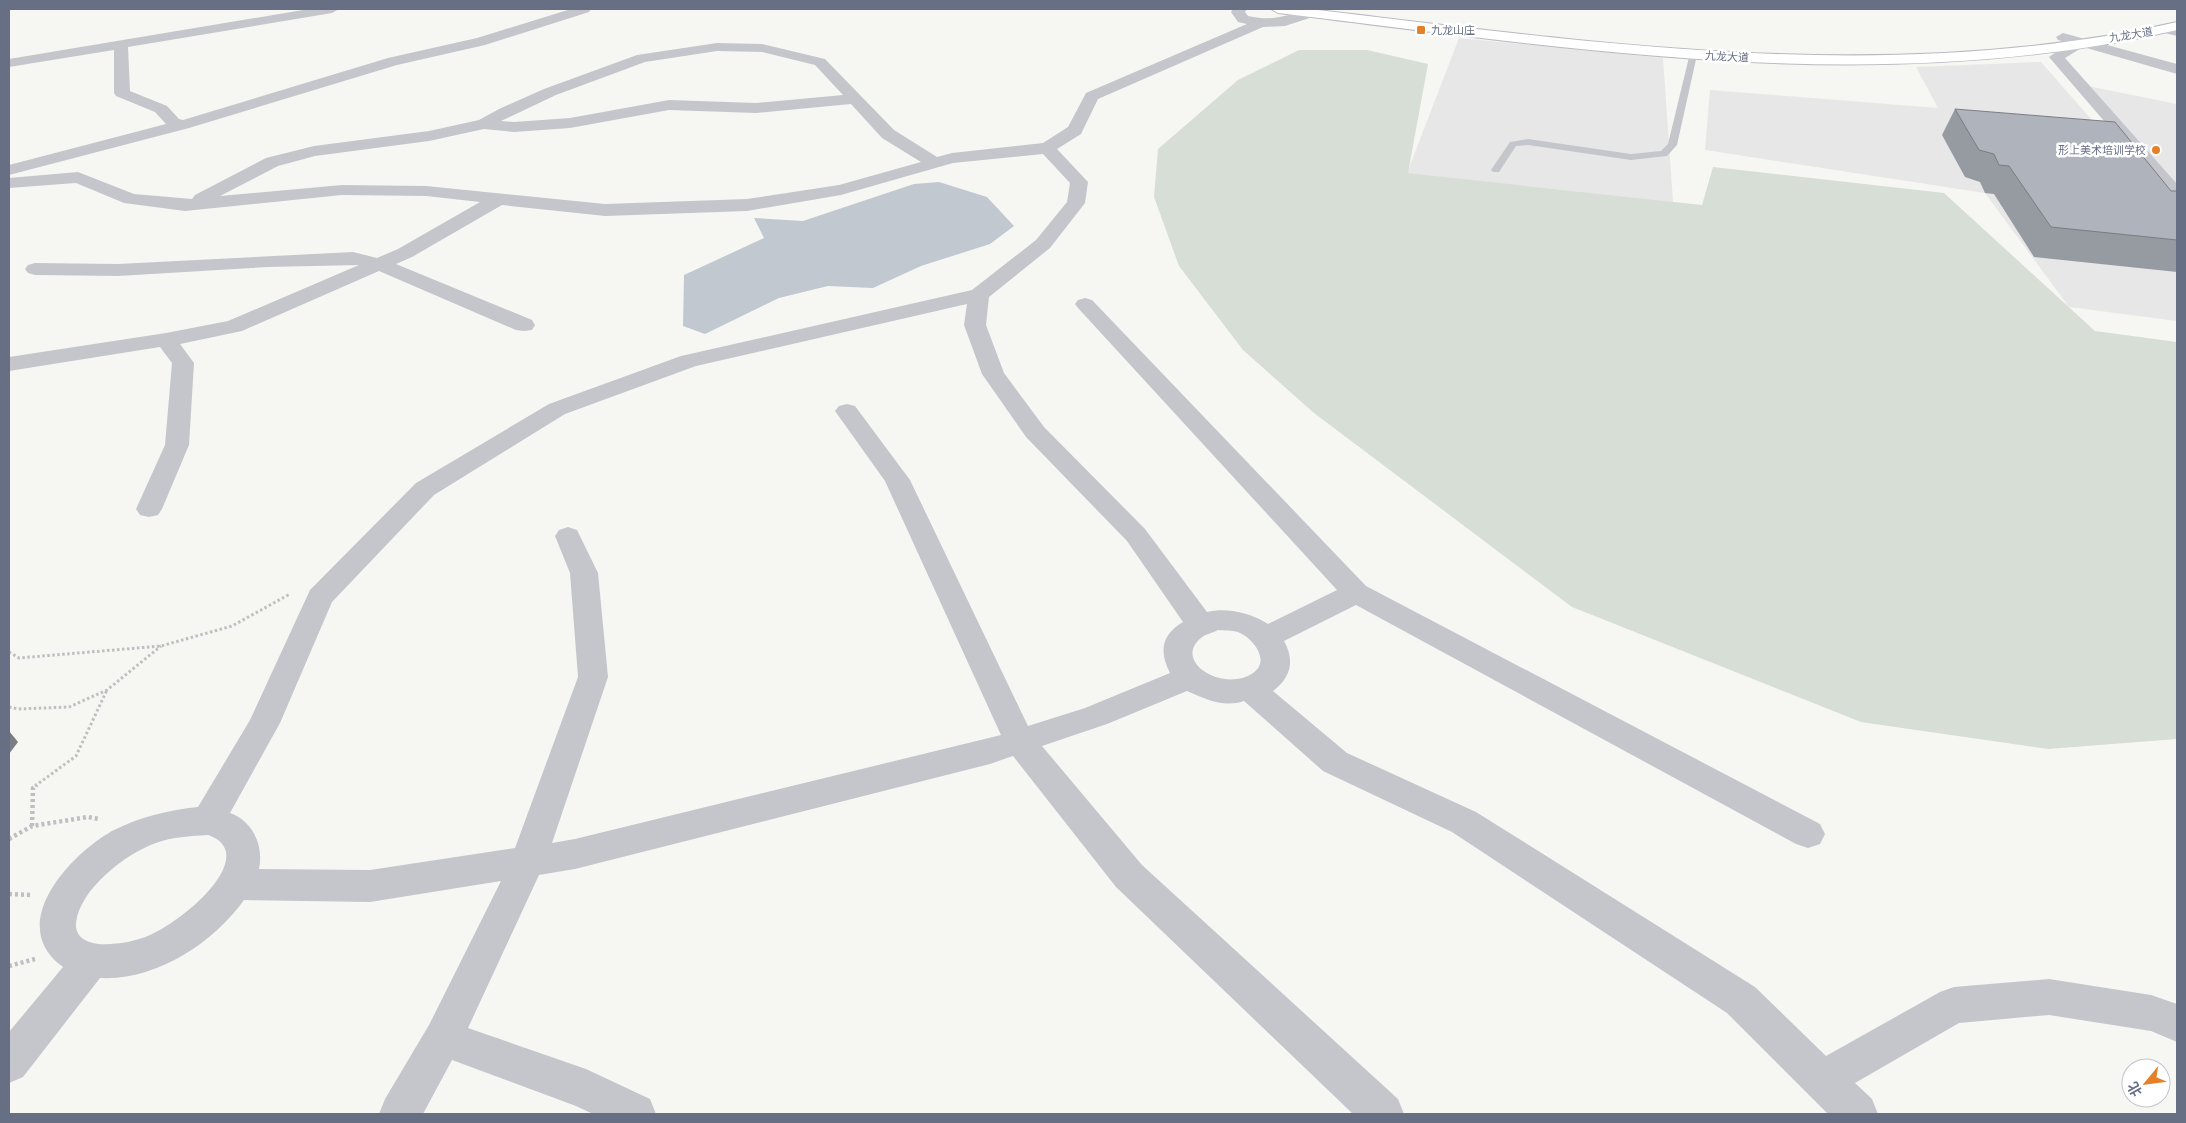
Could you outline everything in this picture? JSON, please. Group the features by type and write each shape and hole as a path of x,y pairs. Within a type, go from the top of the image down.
{"main road":[{"name":"九龙大道","path":"1278,9 1576,45 1693,56 1805,61 1916,59 2014,53 2174,29"},
{"name":"九龙大道","path":"1340,9 1580,37 1724,49 1821,52 1924,50 1994,45 2118,26 2177,14"}],"street":[{"path":"9,63 332,9"},
{"path":"9,170 183,125 393,61 480,42 584,9"},
{"path":"1240,9 1238,12 1243,19 1261,23 1284,24 1311,13"},
{"path":"9,183 78,177 130,199 186,205 342,190 426,191 605,210 747,205 842,190 952,158 1047,148 1075,130 1092,96 1261,23"},
{"path":"2057,35 2177,69"},
{"path":"2081,42 2056,57 2177,195"},
{"path":"121,44 122,93 161,109 173,122 183,125"},
{"path":"197,204 202,197 272,162 314,151 429,136 484,124 505,112 550,92 642,58 717,47 762,48 820,62 888,134 935,162"},
{"path":"484,124 514,127 570,124 669,106 756,108 856,99"},
{"path":"208,821 264,723 320,596 425,489 557,410 689,361 978,295 1043,244 1076,203 1079,182 1047,148"},
{"path":"9,364 166,340 234,326 405,253 499,199"},
{"path":"35,269 118,270 352,258 379,264 524,325"},
{"path":"978,295 975,325 992,374 1035,432 1136,535 1200,624"},
{"path":"1085,304 1356,593 1808,834"},
{"path":"150,509 177,445 183,363 166,340"},
{"path":"847,411 897,480 1020,742 1128,876 1383,1114"},
{"path":"400,1114 443,1038 528,861 593,677 584,573 568,536"},
{"path":"1267,637 1356,593"},
{"path":"1216,620 1248,625 1267,637 1275,649 1275,669 1264,682 1251,690 1223,692 1206,688 1189,678 1180,666 1176,654 1178,644 1186,633 1200,624 1216,620"},
{"path":"236,884 370,886 574,854 990,752 1096,716 1189,678"},
{"path":"1251,690 1335,762 1464,822 1741,1000 1857,1114"},
{"path":"208,821 228,828 242,842 244,861 236,884 207,919 177,940 136,957 120,961 91,961 66,950 57,933 60,910 66,897 84,873 123,843 155,828 180,822 208,821"},
{"path":"9,1063 91,961"},
{"path":"1822,1080 1954,1005 2049,997 2151,1013 2177,1023"},
{"path":"443,1038 586,1089 635,1114"}],"lane":[{"path":"1496,170 1513,144 1528,142 1631,156 1664,154 1672,145 1693,56"}],"path":[{"path":"9,652 19,658 162,646 232,626 300,588 336,581"},
{"path":"9,707 18,709 69,707 107,690 162,646"},
{"path":"32,826 33,788 76,756 107,690"},
{"path":"9,839 32,826 88,818 155,828"}],"shaded area":[{"path":"1459,38 1663,58 1673,202 1407,173"},
{"path":"1299,50 1367,50 1428,64 1408,173 1702,205 1713,167 1944,193 2095,331 2177,342 2177,739 2048,749 1861,722 1572,607 1314,413 1243,350 1179,266 1154,197 1158,149 1238,80"},
{"path":"2041,62 2177,217 2177,321 2069,307 1985,193 1705,150 1710,90 1938,108 1916,67"},
{"name":"形上美术培训学校","path":"2073,83 2177,104 2177,196"},
{"path":"939,182 987,197 1014,226 990,244 921,266 873,288 828,286 779,298 705,334 683,326 684,275 764,238 754,218 803,221 914,184"}],"building":[{"path":"1955,109 2115,122 2171,191 2177,191 2177,240 2051,227 2009,166 1999,165 1994,154 1979,150"}],"place":[{"name":"九龙山庄","path":"1421,30"},
{"name":"形上美术培训学校","path":"2156,150"}]}
